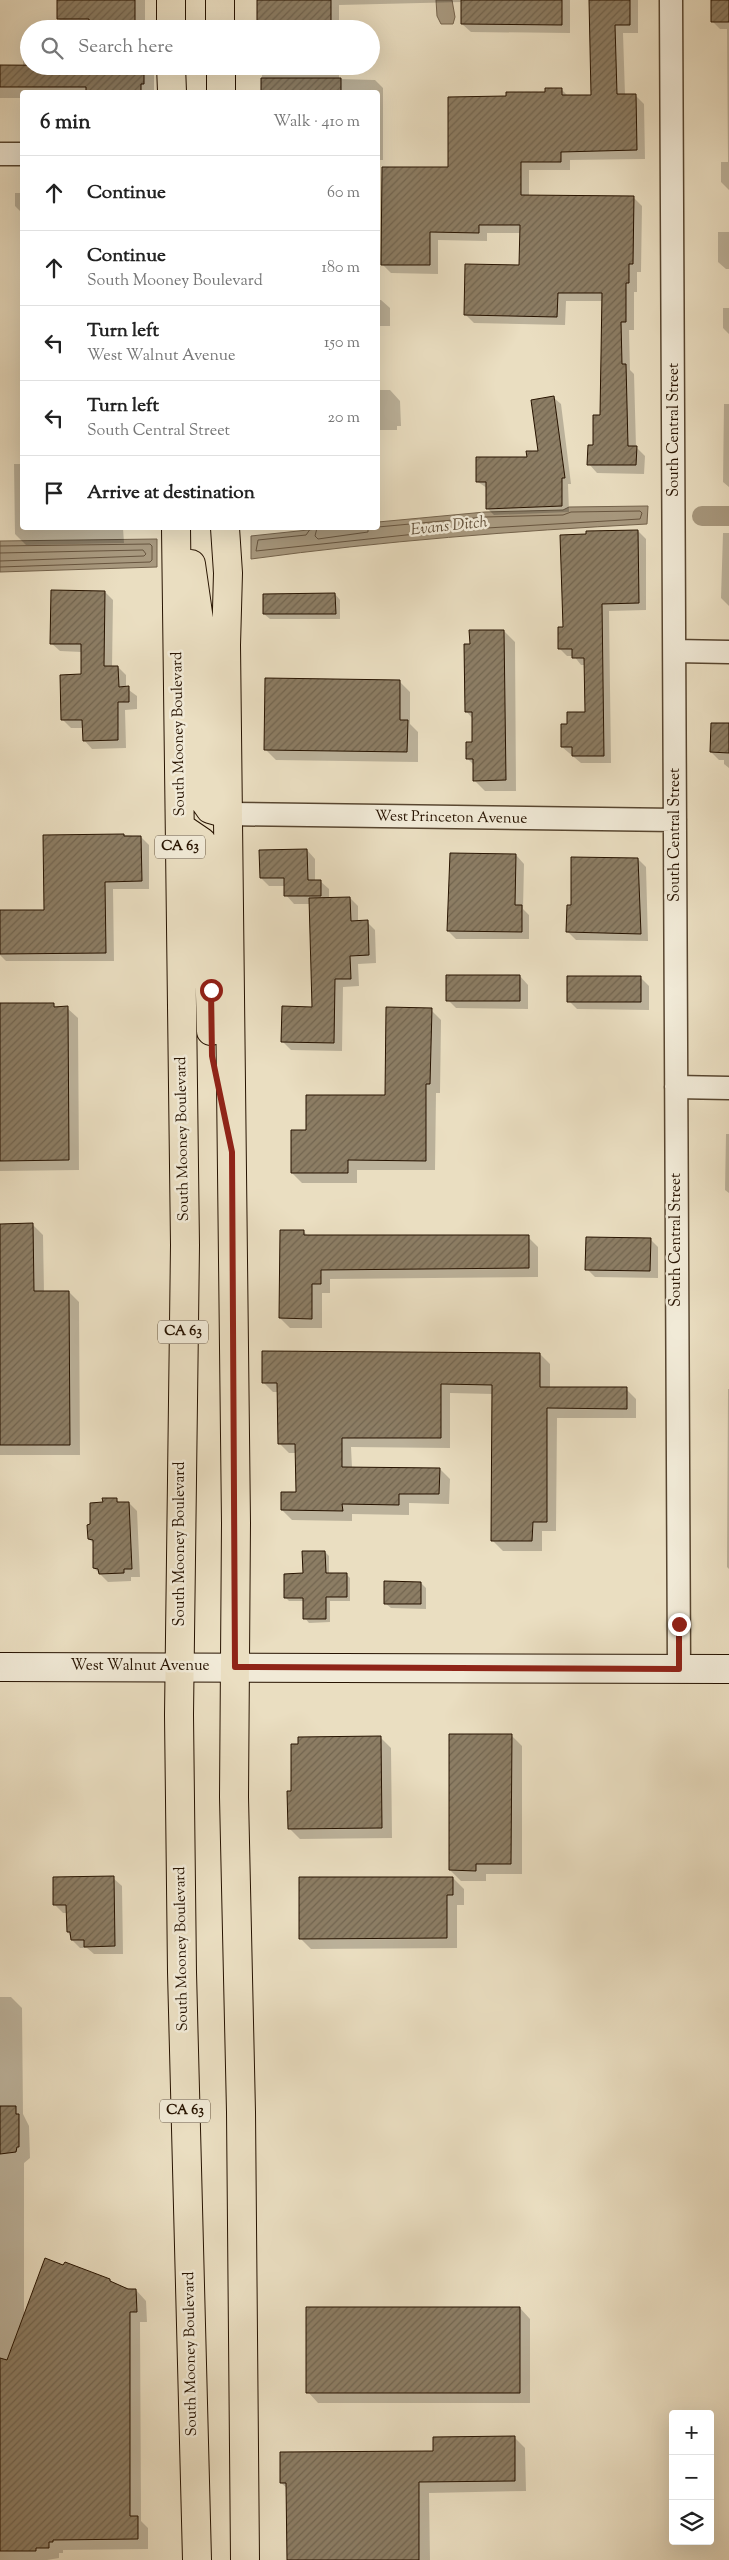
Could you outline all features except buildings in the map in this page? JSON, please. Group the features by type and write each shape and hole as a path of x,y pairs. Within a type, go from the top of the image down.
{"main road":[{"path":"171,0 171,20"},
{"path":"220,0 220,20"},
{"path":"171,75 172,90"},
{"path":"221,75 221,90"},
{"name":"South Mooney Boulevard","path":"176,530 184,1245 179,1666 182,1972 197,2560"},
{"path":"186,530 200,627 202,799 210,810 228,814"},
{"path":"225,530 228,573 228,814 235,1667 234,1797 241,2103 245,2560"},
{"path":"180,827 202,842 206,851 212,1056 232,1152"},
{"name":"West Walnut Avenue","path":"0,1666 729,1669"}],"street":[{"name":"South Central Street","path":"671,0 679,1669"},
{"path":"0,154 20,154"},
{"path":"675,652 729,652"},
{"name":"West Princeton Avenue","path":"228,814 675,820"},
{"path":"676,1087 729,1088"}],"water":[{"path":"436,0 452,0 455,17 453,24 441,24 437,16"},
{"path":"648,506 647,524 449,537 251,559 251,536 308,530 380,530 380,522 485,512 563,510 569,507"},
{"path":"157,539 157,567 0,572 0,541"}],"waterway":[{"name":"Evans Ditch","path":"702,516 729,516"}],"route":[{"path":"211,990 213,1066 232,1152 236,1524 235,1667 505,1670 679,1669 679,1624"}]}
